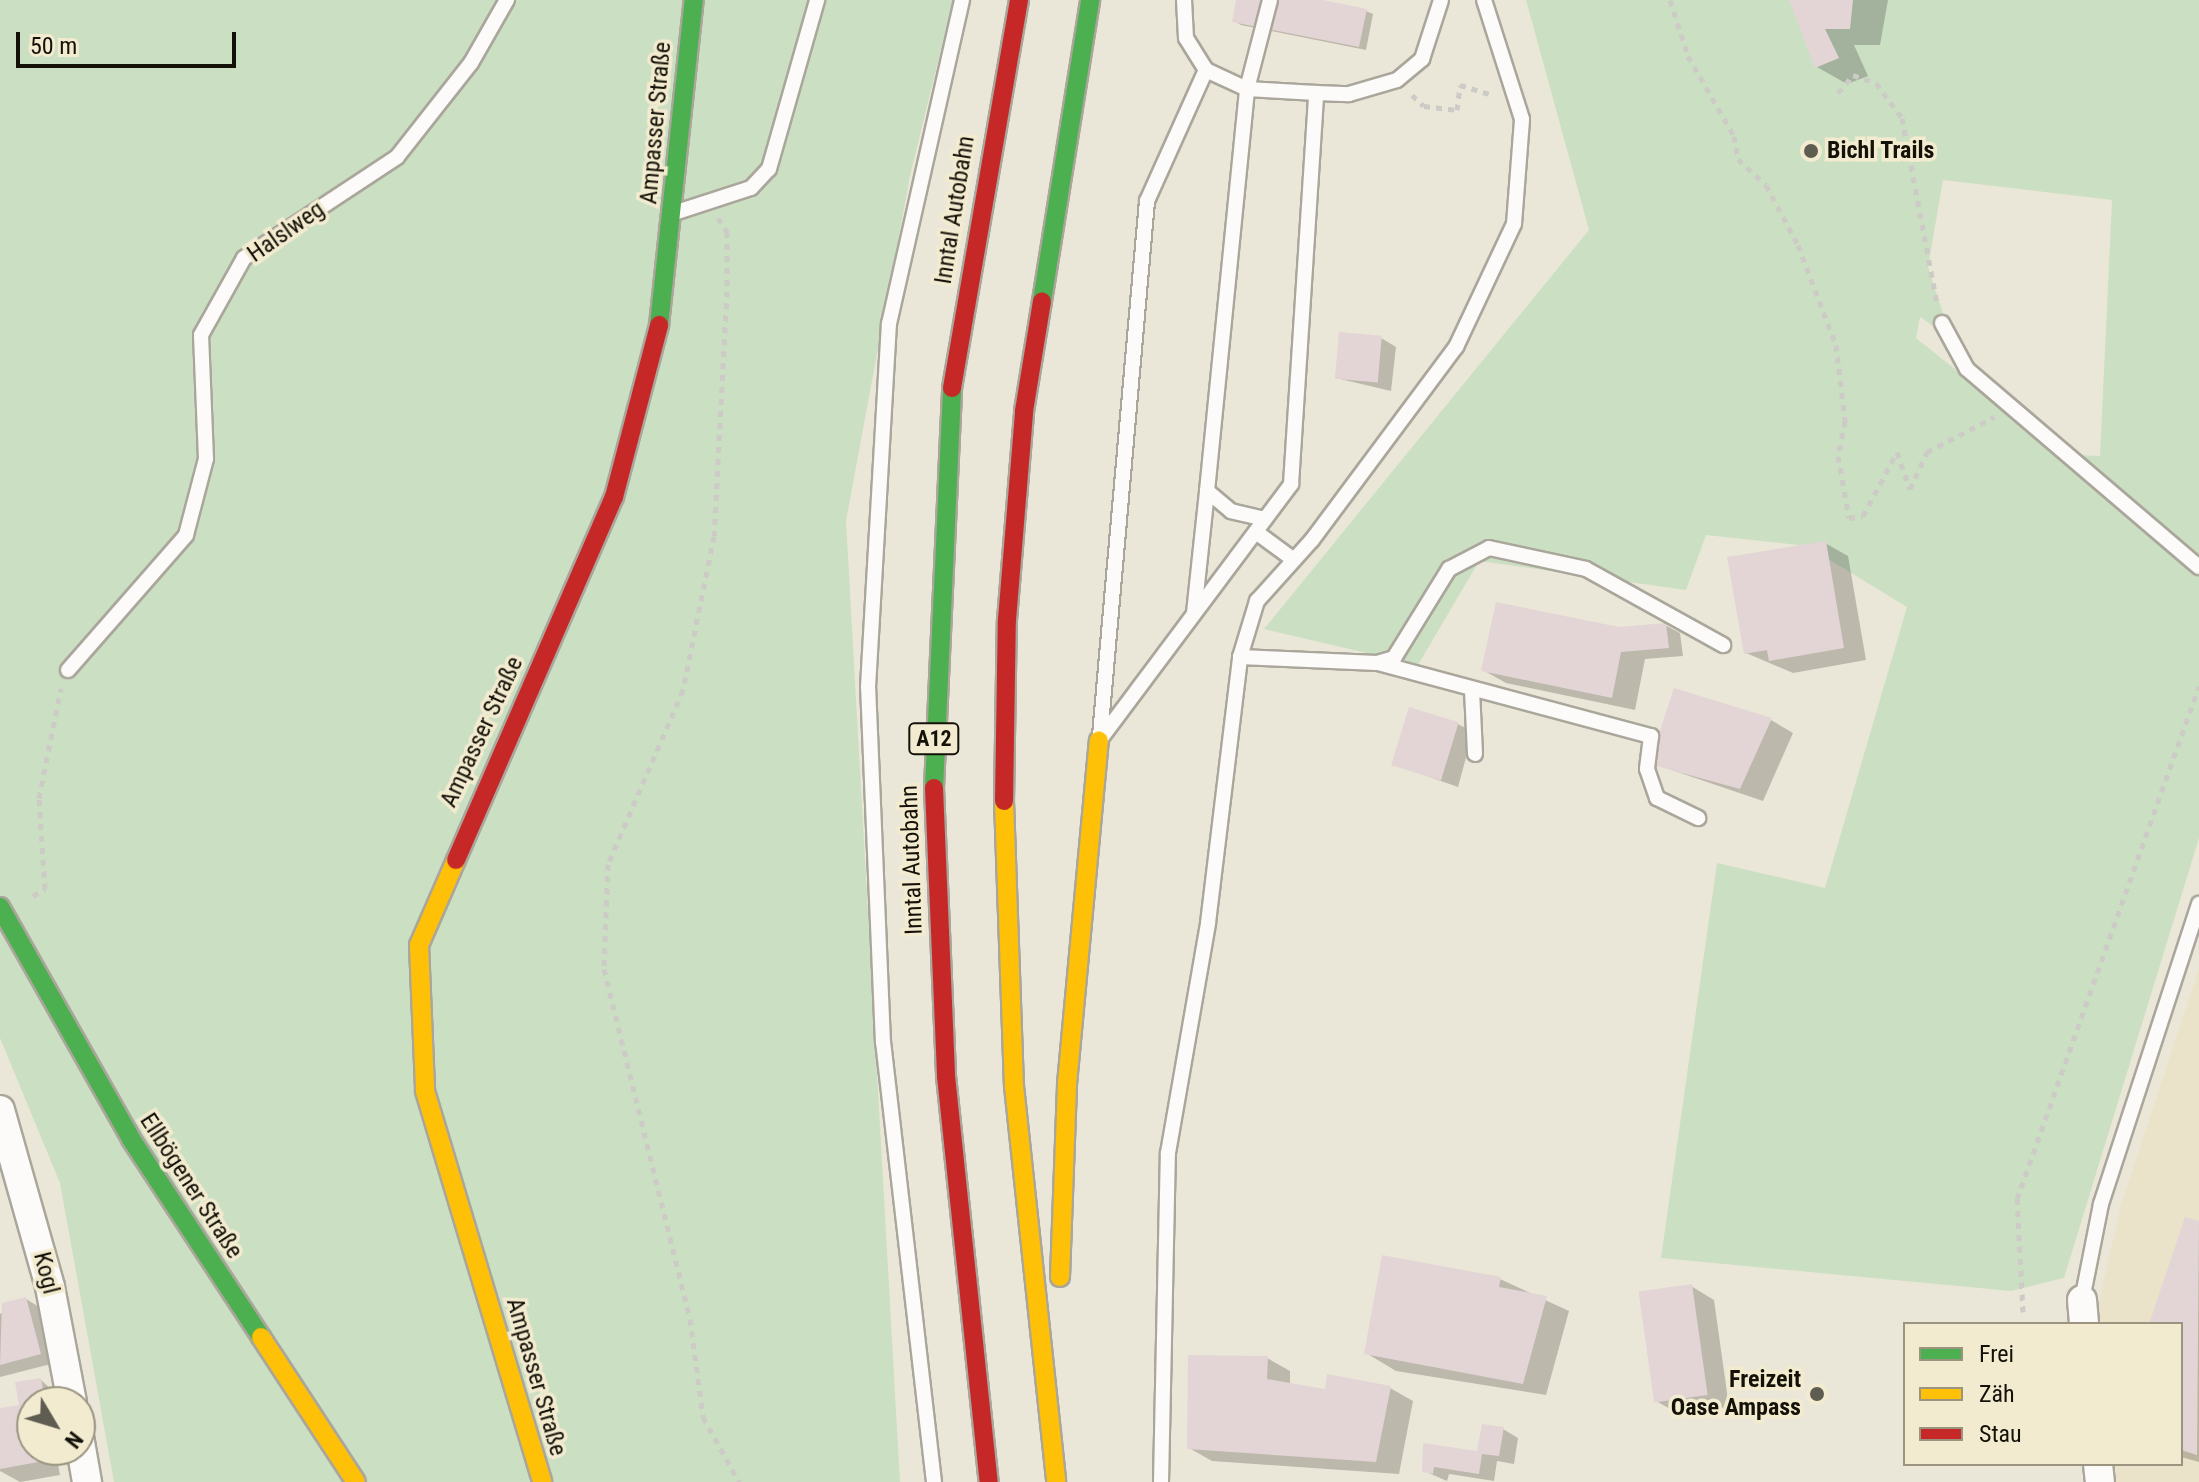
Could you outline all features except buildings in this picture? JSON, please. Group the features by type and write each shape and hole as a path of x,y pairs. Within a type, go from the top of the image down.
{"main road":[{"name":"Ampasser Straße","path":"542,1482 425,1091 419,945 614,497 646,390 672,214 694,0"},
{"name":"Inntal Autobahn","path":"989,1482 946,1076 933,774 952,388 1019,0"},
{"path":"1056,1482 1014,1086 1004,800 1007,620 1024,411 1090,0"},
{"path":"1061,1299 1066,1098 1099,740"},
{"name":"Ellbögener Straße","path":"2,910 131,1139 356,1482"},
{"path":"1044,1388 1062,1327"}],"street":[{"name":"Kogl","path":"0,1110 6,1152 68,1386"}],"lane":[{"name":"Halslweg","path":"68,670 186,535 206,459 201,335 244,258 397,157 471,63 507,0"},
{"path":"672,214 751,188 769,169 817,0"},
{"path":"934,1482 883,1043 868,687 889,324 962,0"},
{"path":"1184,0 1186,38 1206,70 1247,89 1349,94 1397,80 1422,59 1441,0"},
{"path":"1194,613 1247,89 1270,0"},
{"path":"1161,1482 1168,1153 1208,923 1240,657 1257,601 1294,560 1456,347 1483,299 1514,224 1522,119 1484,0"},
{"path":"1099,740 1147,201 1206,70"},
{"path":"1099,740 1291,484 1316,93"},
{"path":"1942,323 1967,369 2199,567"},
{"path":"1207,491 1231,511 1260,525 1294,560"},
{"path":"1377,663 1394,658 1449,569 1489,548 1586,569 1723,645"},
{"path":"1240,657 1377,663 1472,690 1498,690 1651,736 1647,769 1657,798 1698,818"},
{"path":"1472,690 1475,754"},
{"path":"2083,1312 2101,1204 2199,904"}],"path":[{"path":"1670,0 1688,56 1734,136 1738,159 1766,185 1798,245 1836,345 1845,421 1838,456 1849,518 1863,516 1897,452 1910,489 1927,452 2012,406"},
{"path":"1838,93 1853,75 1876,83 1902,118 1918,232 1942,323"},
{"path":"1397,80 1424,106 1457,110 1460,85 1517,102"},
{"path":"708,202 727,232 714,536 683,690 608,864 604,969 690,1319 703,1417 739,1482"},
{"path":"2,910 45,889 39,798 68,670"},
{"path":"2023,1312 2017,1199 2199,686"}],"shaded area":[{"path":"2199,968 2199,1482 2107,1482 2104,1466 2183,1466 2183,1322 2094,1322 2120,1208"}],"green space":[{"path":"0,0 953,0 910,176 846,521 900,1482 114,1482 60,1183 0,1038"},
{"path":"1526,0 2199,0 2199,838 2064,1278 2011,1291 1661,1258 1717,863 1825,888 1907,607 1807,546 1706,535 1686,590 1479,561 1418,665 1264,629 1589,230","holes":["1943,180 2112,200 2100,456 2061,454 1916,338 1920,317 1951,338 1928,267"]}],"traffic: fast":[{"path":"659,325 694,0"},
{"path":"1042,301 1090,0"},
{"path":"934,788 952,388"},
{"path":"0,907 131,1139 261,1337"}],"traffic: slow":[{"path":"1060,1277 1067,1084 1099,740"},
{"path":"1004,801 1014,1086 1056,1482"},
{"path":"456,860 419,945 425,1091 542,1482"},
{"path":"261,1337 356,1482"}],"traffic: jam":[{"path":"952,388 1019,0"},
{"path":"1004,801 1007,620 1024,411 1042,301"},
{"path":"456,860 614,497 659,325"},
{"path":"934,788 946,1076 989,1482"}],"place":[{"name":"Bichl Trails","path":"1811,151"},
{"name":"Freizeit Oase Ampass","path":"1817,1394"}]}
